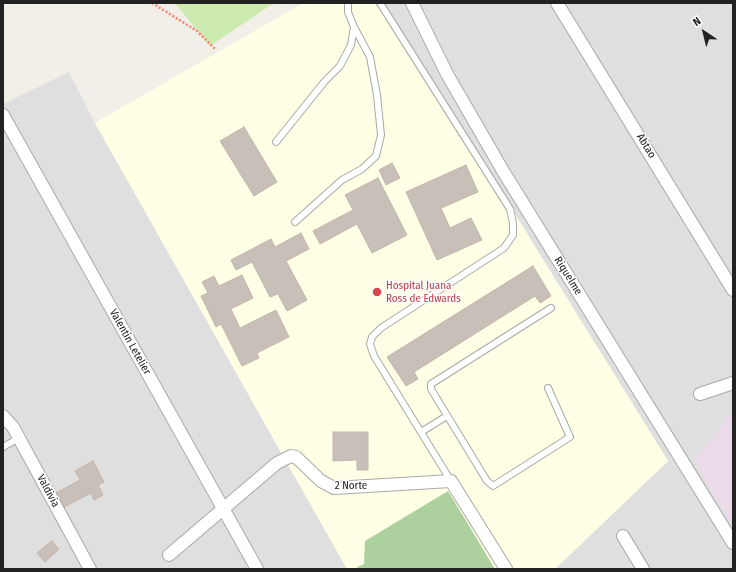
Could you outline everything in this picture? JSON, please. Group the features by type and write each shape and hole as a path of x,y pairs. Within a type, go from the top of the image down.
{"street":[{"name":"Riquelme","path":"412,3 447,74 503,171 733,543"},
{"name":"Abtao","path":"558,3 733,290"},
{"name":"Valentín Letelier","path":"3,115 257,569"},
{"path":"700,394 733,383"},
{"name":"Valdivia","path":"3,404 3,416 19,438 90,569"},
{"name":"2 Norte","path":"169,555 277,462 291,456 296,457 321,481 334,488 451,481"},
{"path":"451,481 506,569"},
{"path":"623,536 643,569"}],"lane":[{"path":"295,222 342,180 362,169 376,156 381,136 377,95 370,57 354,27 348,12 348,3"},
{"path":"380,3 510,209 513,223 512,235 504,248 381,328 372,338 370,344 374,356 451,481"},
{"path":"276,142 325,81 340,66 351,45 354,27"},
{"path":"548,388 570,437 493,486 487,481 446,416 431,389 431,384 551,308"},
{"path":"421,432 446,416"},
{"path":"3,447 19,438"}],"path":[{"path":"152,3 197,31 216,50"}],"shaded area":[{"name":"Hospital Juana Ross de Edwards","path":"303,3 384,3 668,461 555,569 347,569 95,123"},
{"path":"384,3 733,3 733,569 555,569 668,461"},
{"path":"69,72 95,123 347,569 3,569 3,104"},
{"path":"733,412 733,527 694,461"}],"green space":[{"path":"173,3 274,3 210,46"},
{"path":"448,491 495,569 359,569 357,567 364,564 365,541"}],"building":[{"path":"244,127 277,182 254,196 220,141"},
{"path":"392,163 400,178 386,185 379,170"},
{"path":"466,165 478,192 441,208 450,228 471,218 482,240 437,260 406,192"},
{"path":"378,178 407,235 372,253 357,224 320,244 313,231 353,210 345,195"},
{"path":"301,233 309,249 286,261 307,300 287,311 278,294 270,297 252,262 236,270 231,260 271,239 275,247"},
{"path":"533,266 551,296 540,303 535,296 414,372 418,379 406,386 387,357"},
{"path":"242,275 253,298 231,309 240,328 276,310 289,337 257,353 259,358 242,366 221,324 216,327 201,296 208,293 202,282 214,276 219,286"},
{"path":"333,432 368,432 368,470 357,470 357,460 333,461"},
{"path":"93,461 104,482 98,485 103,495 94,500 91,493 64,507 56,493 80,480 75,471"},
{"path":"52,541 59,549 45,562 37,553"}],"place":[{"name":"Hospital Juana Ross de Edwards","path":"377,292"}]}
